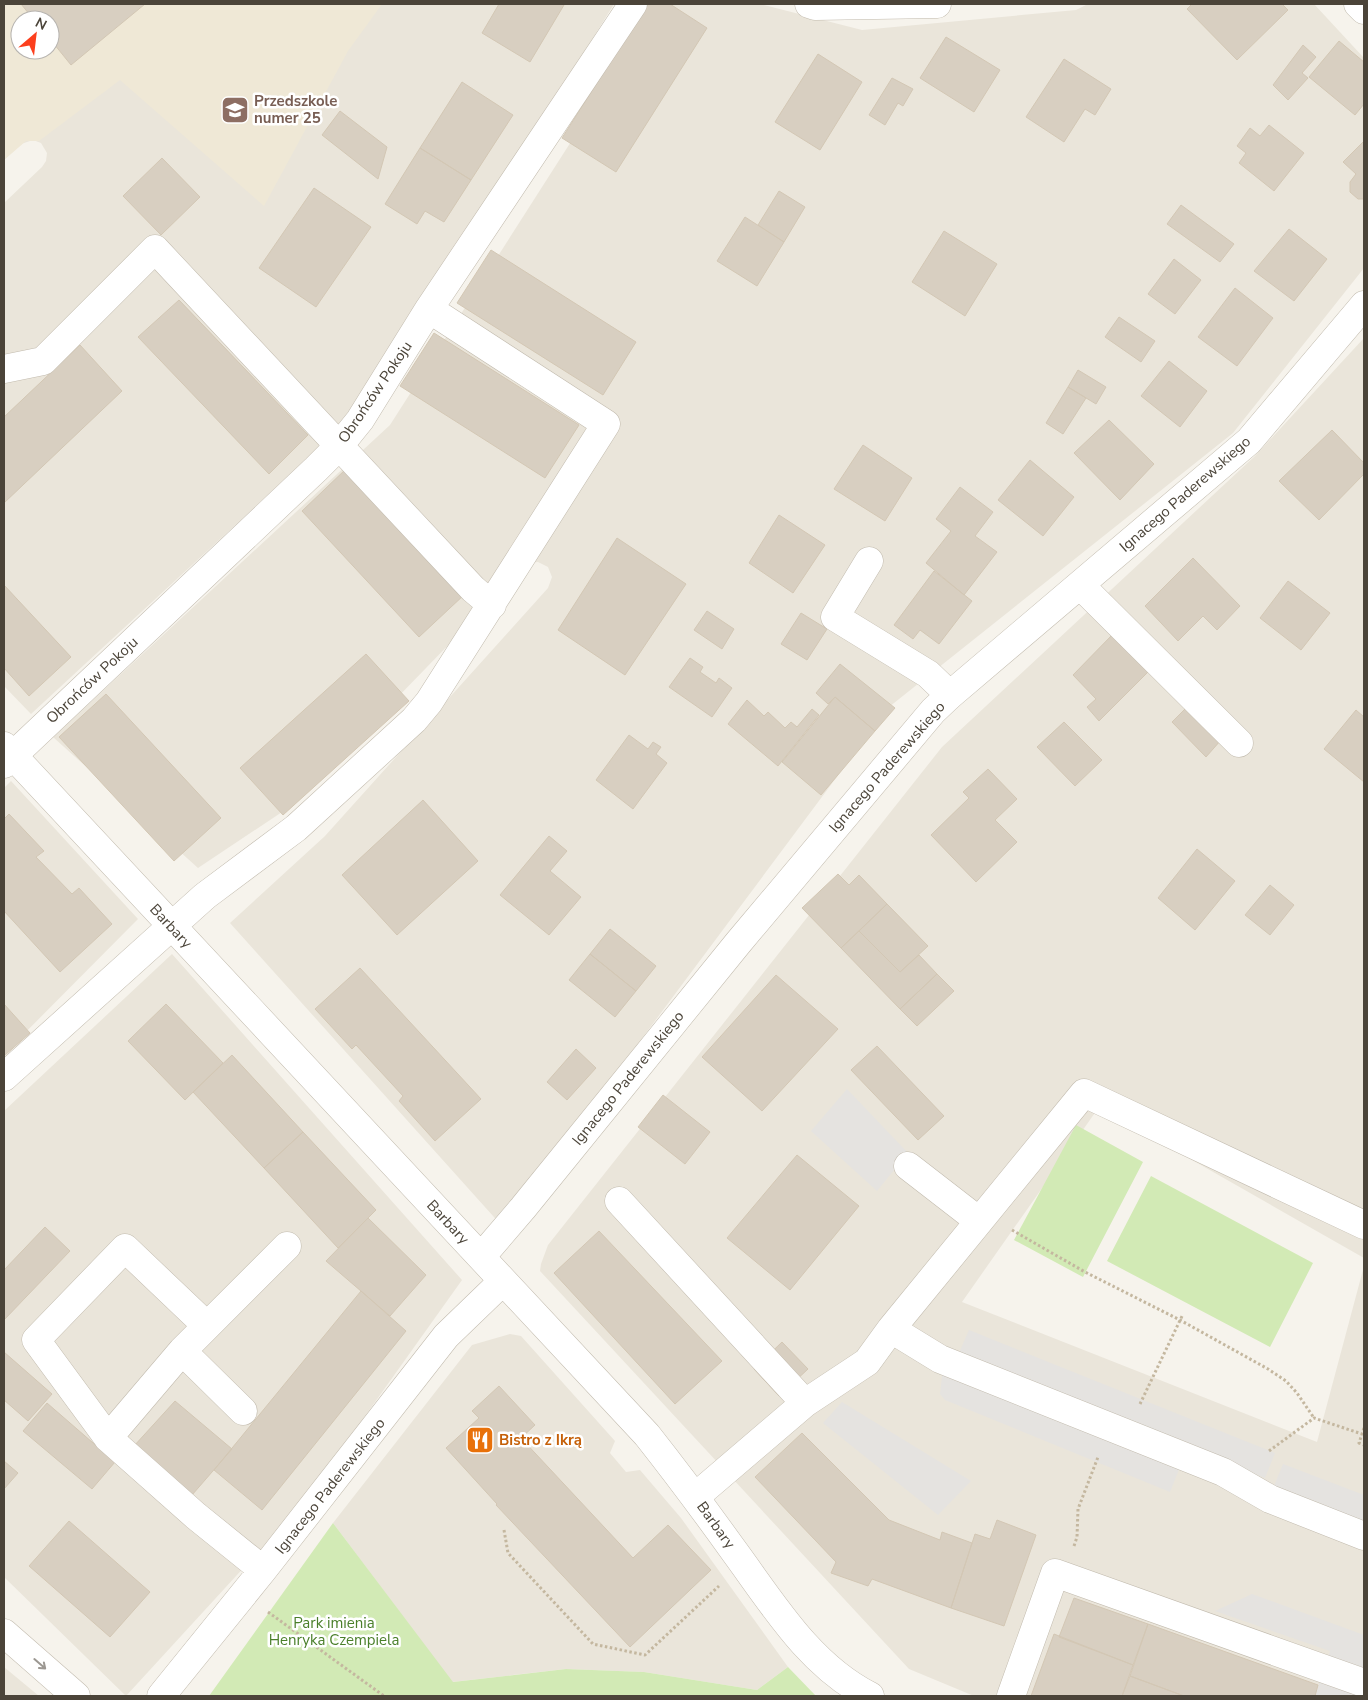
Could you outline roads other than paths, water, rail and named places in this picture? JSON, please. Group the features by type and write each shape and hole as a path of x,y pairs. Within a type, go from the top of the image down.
{"street":[{"name":"Obrońców Pokoju","path":"7,755 339,446 360,420 429,309 633,4"},
{"path":"810,4 815,6 936,4"},
{"path":"1358,4 1364,10"},
{"path":"4,369 42,361 155,249 473,589 492,604"},
{"name":"Ignacego Paderewskiego","path":"481,1256 523,1208 744,935 933,711 950,694 1249,441 1364,305"},
{"path":"4,1077 205,896 296,828 414,720 429,702 606,424 429,309"},
{"path":"869,561 835,617 928,674 950,694"},
{"path":"1080,585 1239,743"},
{"name":"Barbary","path":"7,755 171,926 504,1280 647,1436 695,1497 793,1632 837,1674 870,1696"},
{"path":"695,1497 806,1403 867,1362 891,1329 1084,1093 1364,1224"},
{"path":"908,1166 979,1221"},
{"path":"619,1201 806,1403"},
{"path":"108,1438 182,1351 287,1246"},
{"path":"207,1326 125,1248 36,1340 108,1438 196,1516 263,1570"},
{"name":"Ignacego Paderewskiego","path":"162,1696 446,1336 504,1280"},
{"path":"891,1329 940,1359 1223,1472 1270,1499 1364,1536"},
{"path":"182,1351 244,1411"},
{"path":"1012,1696 1055,1573 1364,1683"},
{"path":"4,1632 76,1696"}],"place":[{"name":"Przedszkole numer 25","path":"235,110"},
{"name":"Bistro z Ikrą","path":"480,1440"}],"park label":[{"name":"Park imienia Henryka Czempiela","path":"334,1632"}]}
